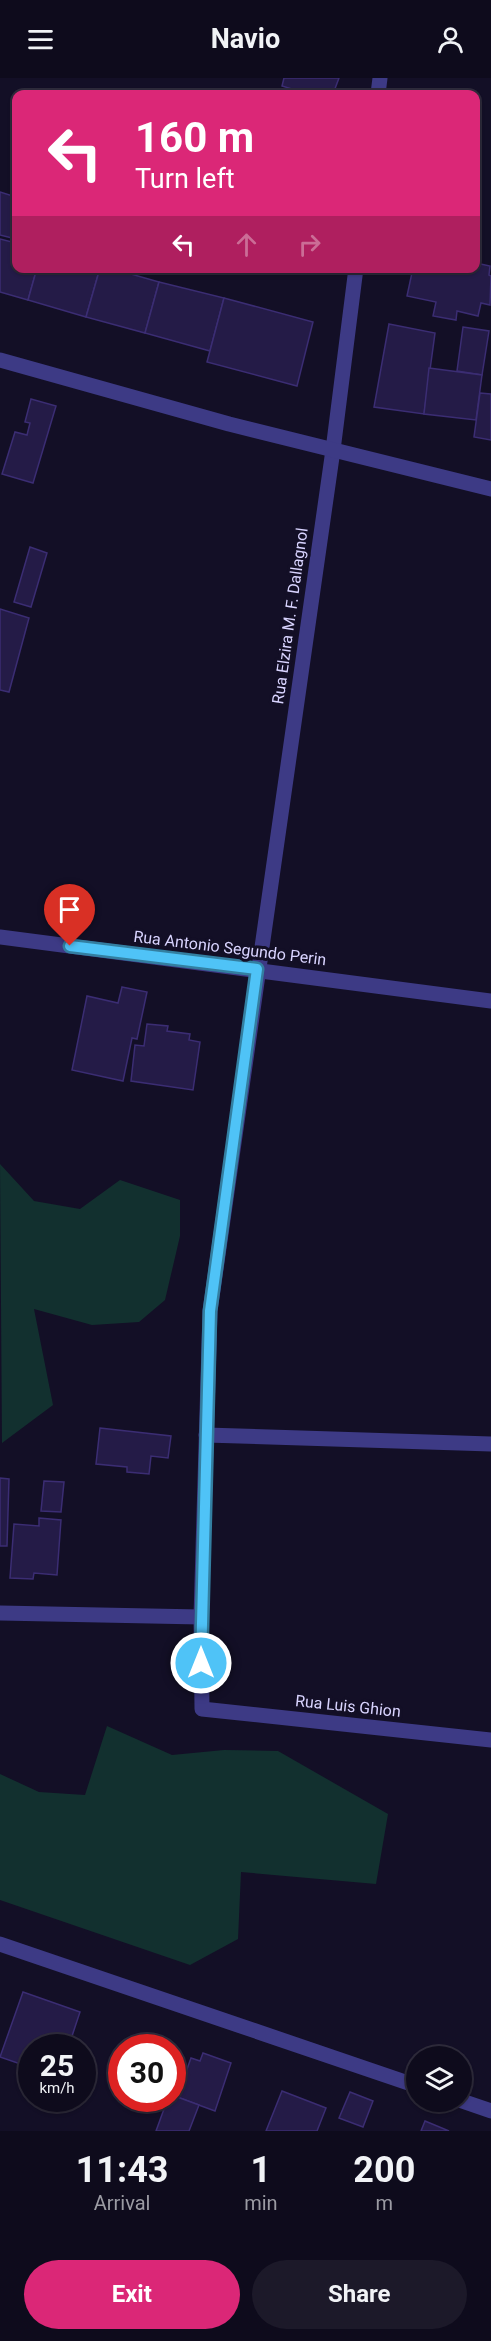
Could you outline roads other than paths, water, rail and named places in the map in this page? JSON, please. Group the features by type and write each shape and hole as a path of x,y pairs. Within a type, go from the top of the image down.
{"street":[{"name":"Rua Elzira M. F. Dallagnol","path":"202,1709 201,1617 210,1311 257,969 333,450 355,273"},
{"path":"0,360 333,450 491,489"},
{"name":"Rua Antonio Segundo Perin","path":"0,937 491,1001"},
{"path":"206,1435 491,1444"},
{"path":"0,1613 201,1617"},
{"name":"Rua Luis Ghion","path":"202,1709 491,1740"},
{"path":"0,1944 406,2082"},
{"path":"472,2104 491,2111"}]}
